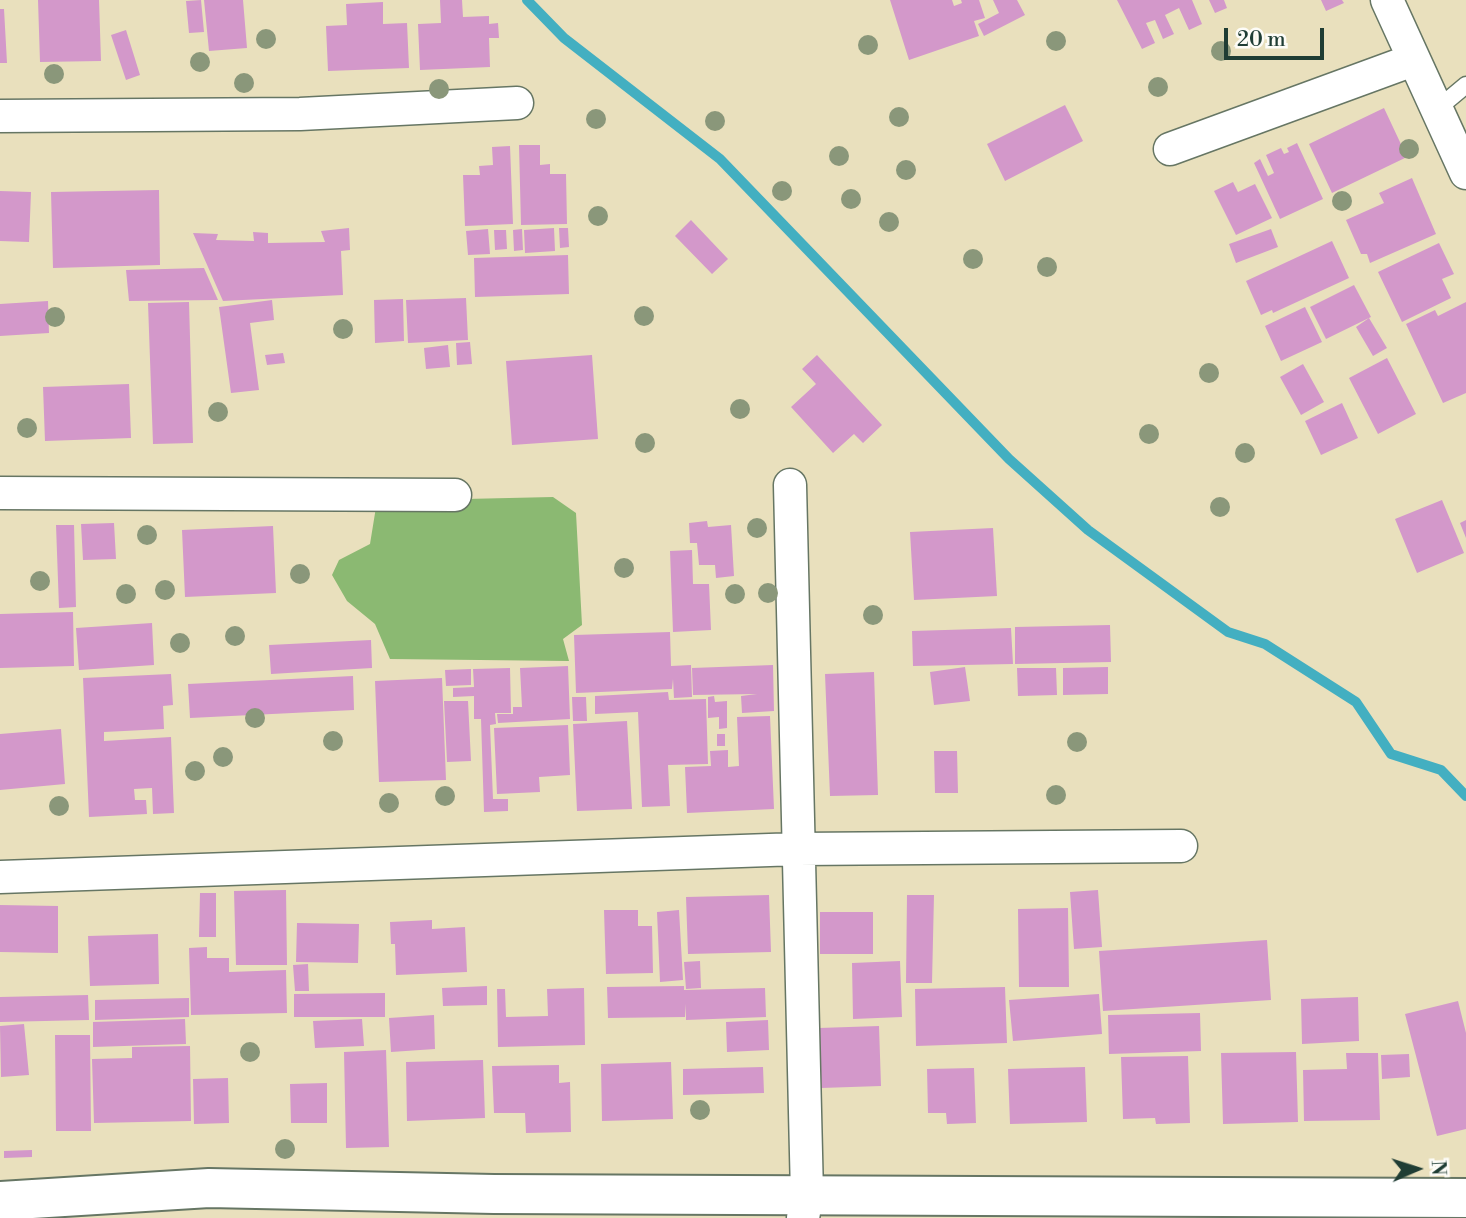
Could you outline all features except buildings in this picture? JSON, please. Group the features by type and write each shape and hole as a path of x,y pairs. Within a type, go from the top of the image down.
{"street":[{"path":"1387,0 1466,173"},
{"path":"1170,149 1413,60"},
{"path":"0,116 300,114 517,103"},
{"path":"790,485 805,1207"},
{"path":"0,493 455,495"},
{"path":"0,877 798,849 1181,846"},
{"path":"0,1201 209,1188 491,1206 1413,1208 1466,1198"}],"lane":[{"path":"1436,110 1466,85"}],"green space":[{"path":"553,497 576,513 582,625 563,639 569,661 390,659 375,624 347,601 332,575 339,560 370,544 377,501"}],"waterway":[{"path":"527,0 564,38 720,159 1009,459 1088,530 1228,632 1265,644 1356,702 1391,754 1441,770 1466,796"}]}
